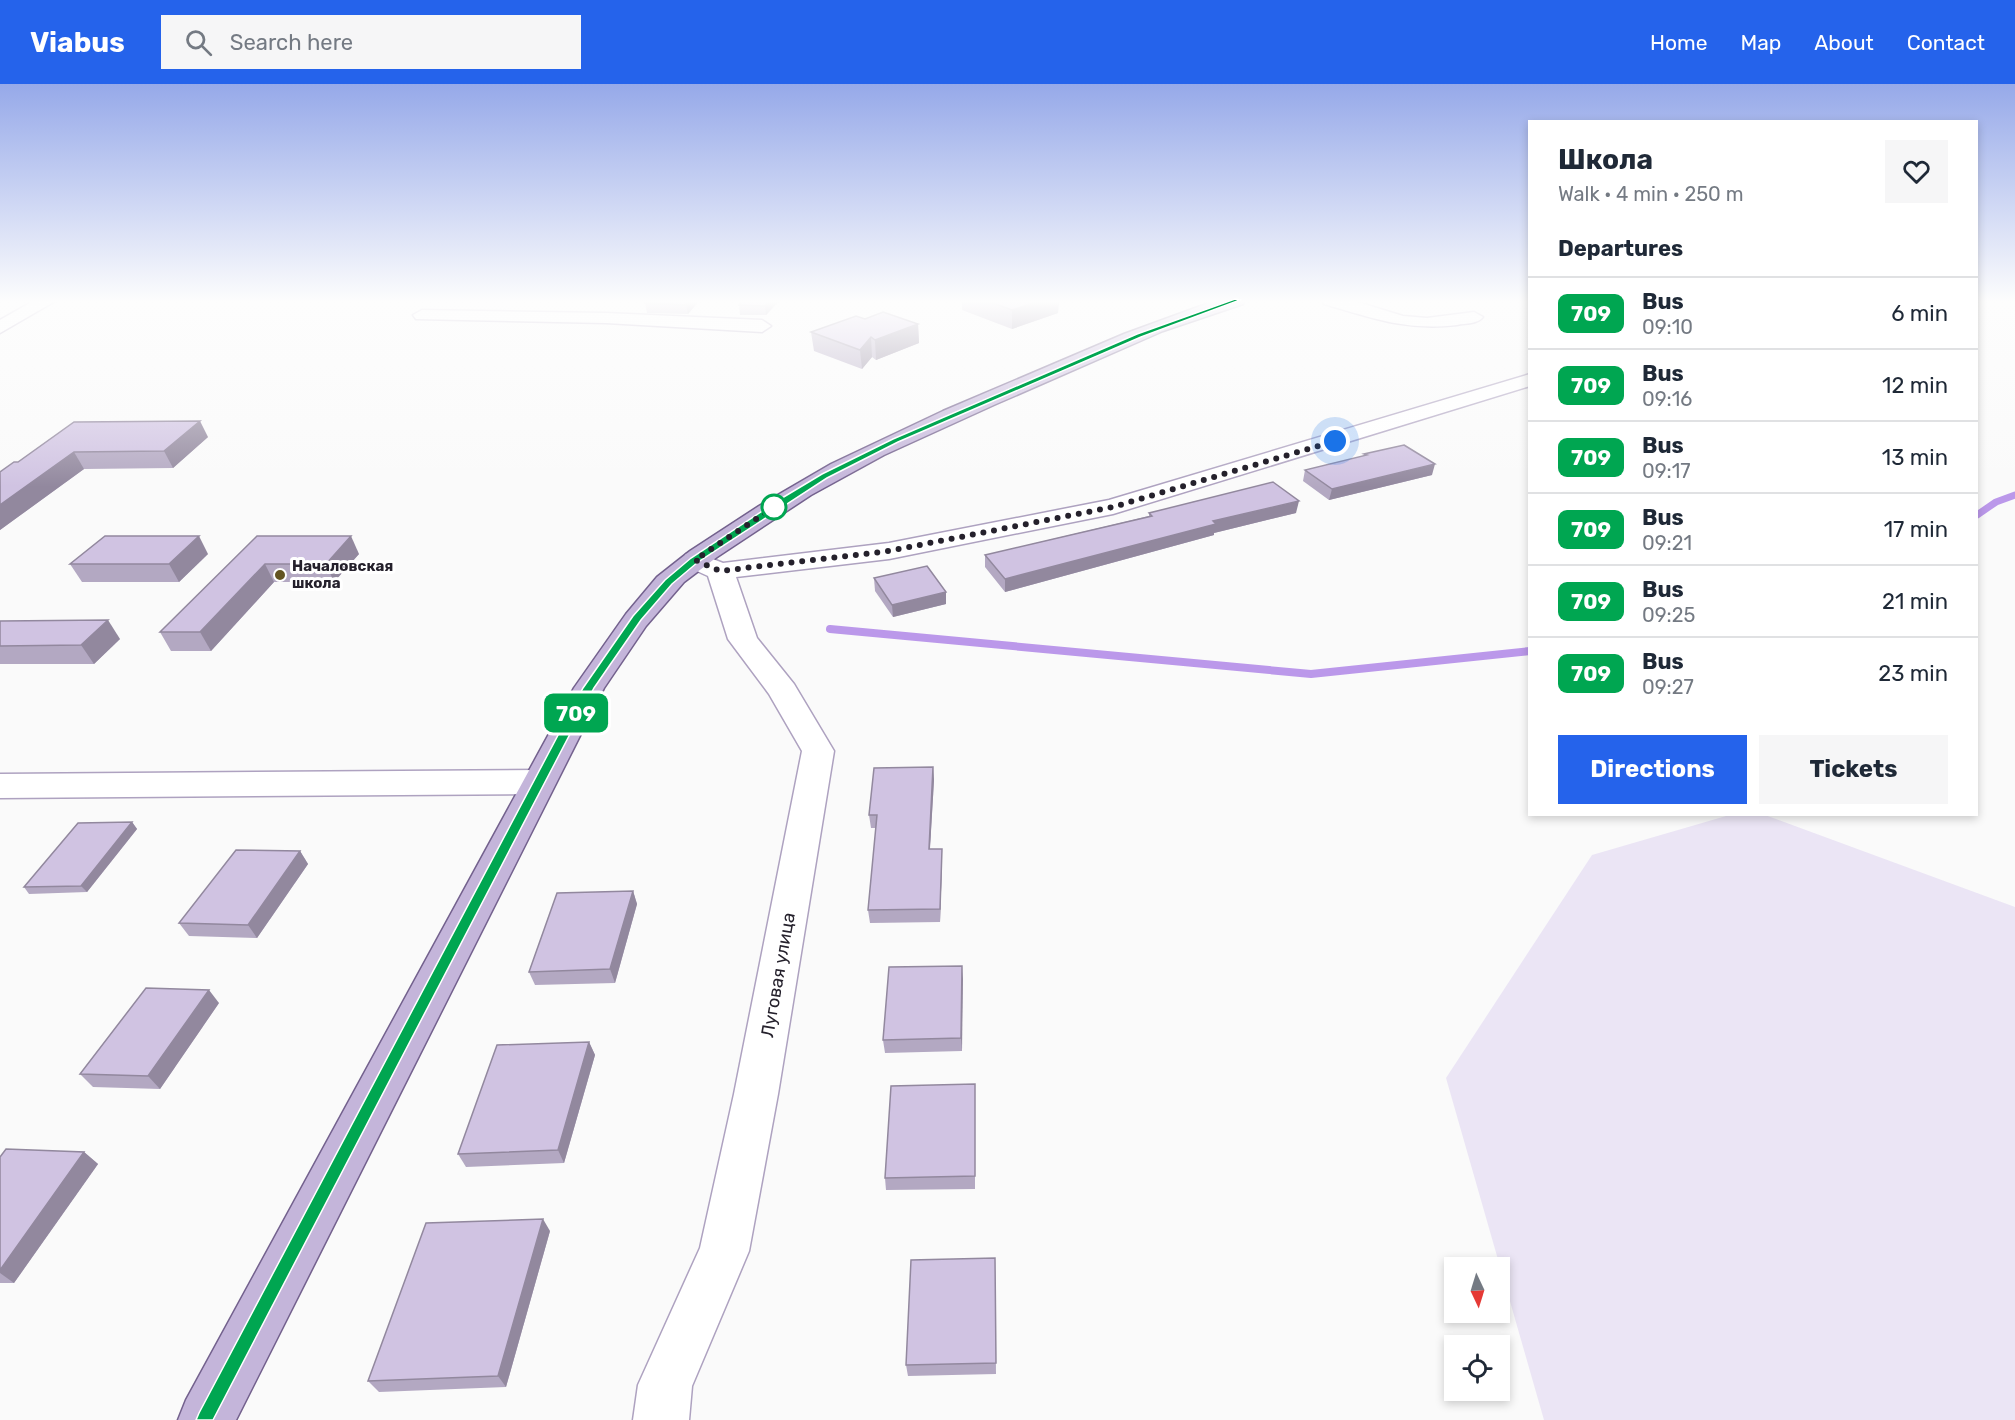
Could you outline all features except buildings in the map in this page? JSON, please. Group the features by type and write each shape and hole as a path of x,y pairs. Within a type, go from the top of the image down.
{"main road":[{"path":"206,1420 589,688 637,618 668,582 707,565 805,488 896,440 1078,362"}],"street":[{"path":"707,565 889,551 1113,507 1528,381"},
{"name":"Луговая улица","path":"661,1420 664,1385 724,1251 756,1094 818,751 783,691 743,639 707,565"},
{"path":"0,786 539,782"}],"shaded area":[{"path":"1726,816 1768,816 2015,907 2015,1420 1544,1420 1510,1301 1510,1257 1497,1257 1446,1078 1592,855"}],"waterway":[{"path":"1978,514 1996,502 2015,495"},
{"path":"830,629 1311,674 1528,651"}],"bus line":[{"name":"709","path":"206,1420 589,688 637,618 668,582 695,560 747,524 825,476 896,440 1076,362"}],"place":[{"name":"Началовская школа","path":"280,575"}],"route":[{"path":"774,507 695,560 720,571 889,551 1113,507 1335,441"}]}
